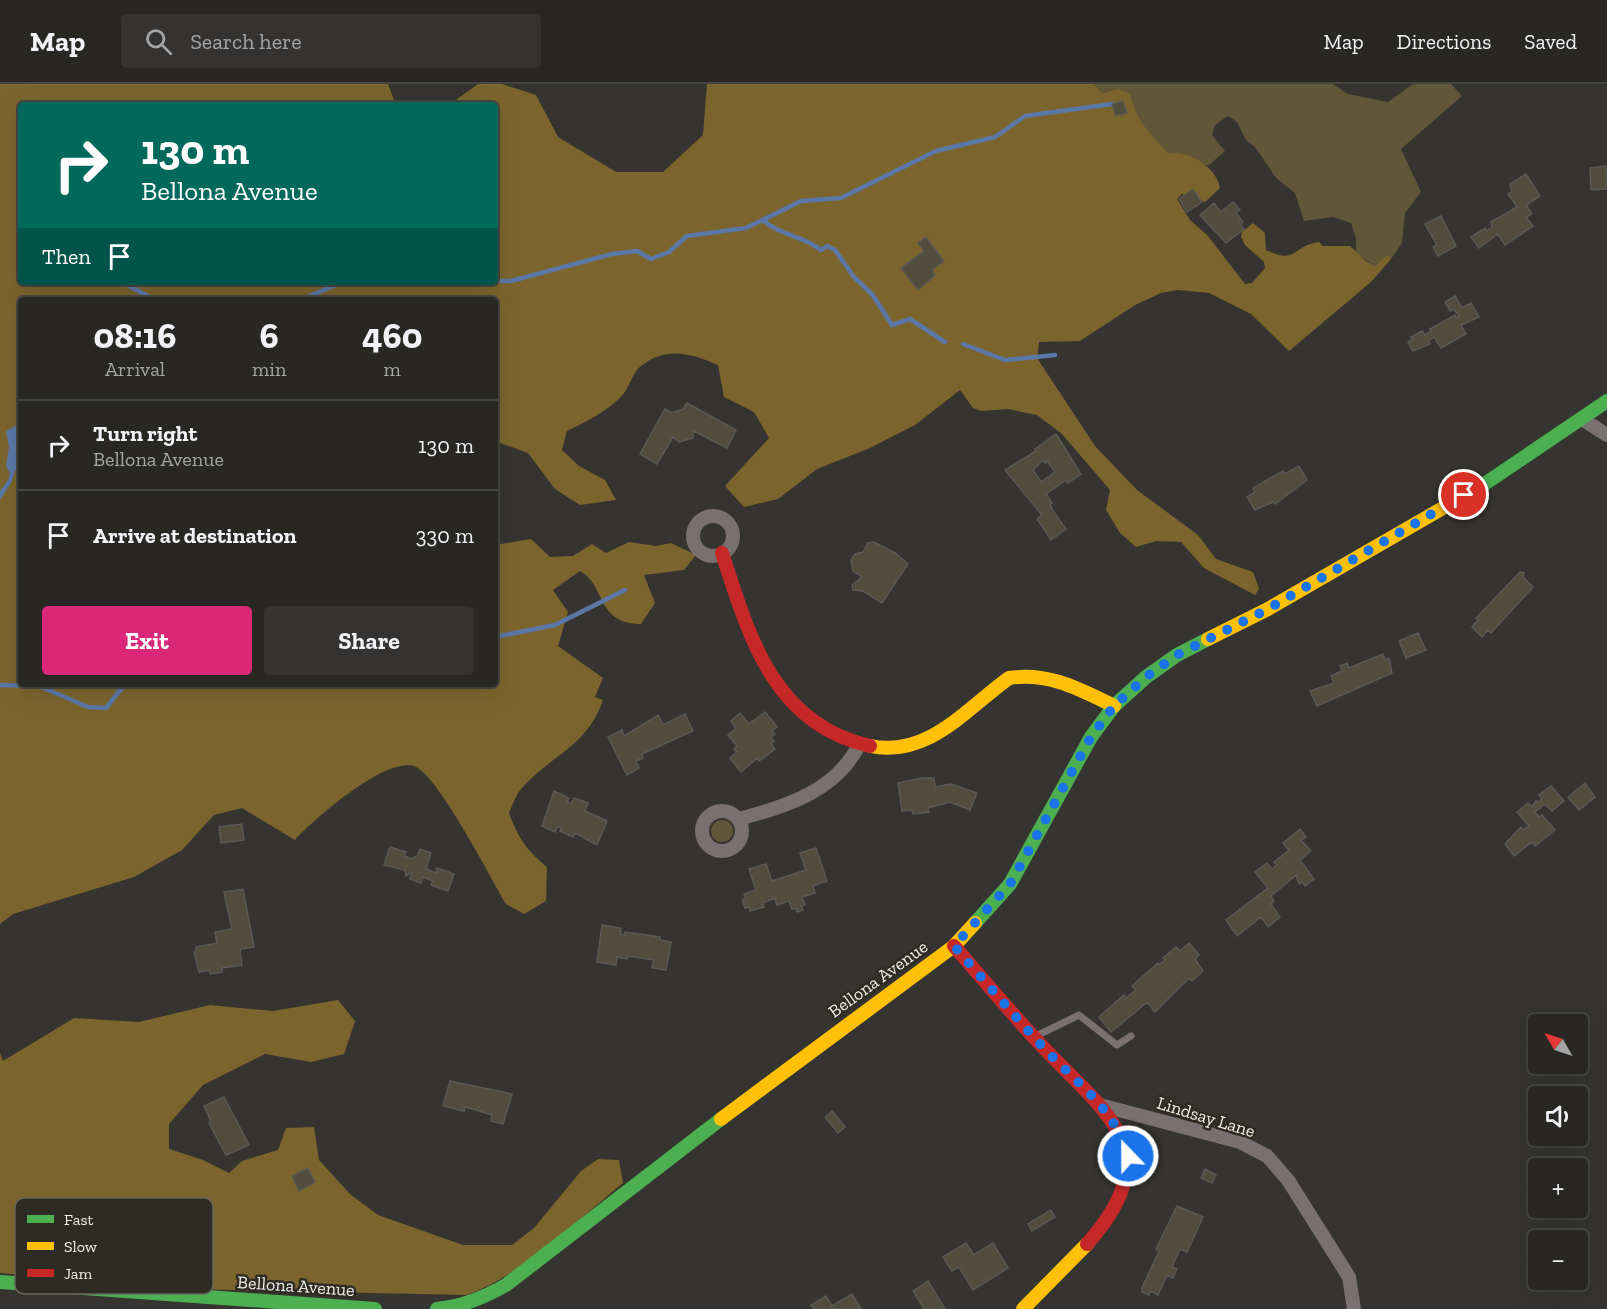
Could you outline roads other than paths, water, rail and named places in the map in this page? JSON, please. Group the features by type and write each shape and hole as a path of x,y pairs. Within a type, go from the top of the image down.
{"main road":[{"name":"Bellona Avenue","path":"437,1309 457,1307 481,1299 506,1285 642,1178 954,946 1010,884 1091,737 1114,706 1146,677 1177,655 1268,609 1483,485 1606,404"},
{"path":"722,553 761,662 776,686 798,708 847,742 884,749 920,743 1009,678 1024,675 1040,674 1055,678 1114,706"},
{"path":"954,946 1034,1037 1100,1105 1124,1140 1128,1156 1124,1180 1102,1227 1065,1269 1023,1309"},
{"name":"Bellona Avenue","path":"0,1282 15,1283"},
{"name":"Bellona Avenue","path":"144,1294 375,1309"}],"street":[{"path":"1582,419 1607,435"},
{"path":"739,819 765,812 821,788 842,772 859,745"},
{"name":"Lindsay Lane","path":"1100,1105 1240,1142 1267,1156 1288,1180 1349,1277 1354,1309"}],"lane":[{"path":"1034,1037 1080,1015 1117,1045 1131,1036"}],"water":[{"path":"18,425 17,466 11,483 0,500 0,491 10,473 6,466 9,447 6,431"}],"waterway":[{"path":"498,281 511,281 612,254 637,251 651,259 669,252 687,236 746,228 801,201 841,198 936,151 995,137 1025,116 1112,104"},
{"path":"763,220 821,250 827,246 835,250 854,277 872,294 892,325 910,319 945,342"},
{"path":"128,285 150,297"},
{"path":"307,297 336,285"},
{"path":"963,344 1005,360 1055,355"},
{"path":"498,636 555,625 625,590"},
{"path":"0,685 18,685"},
{"path":"41,687 88,707 106,708 123,687"}]}
